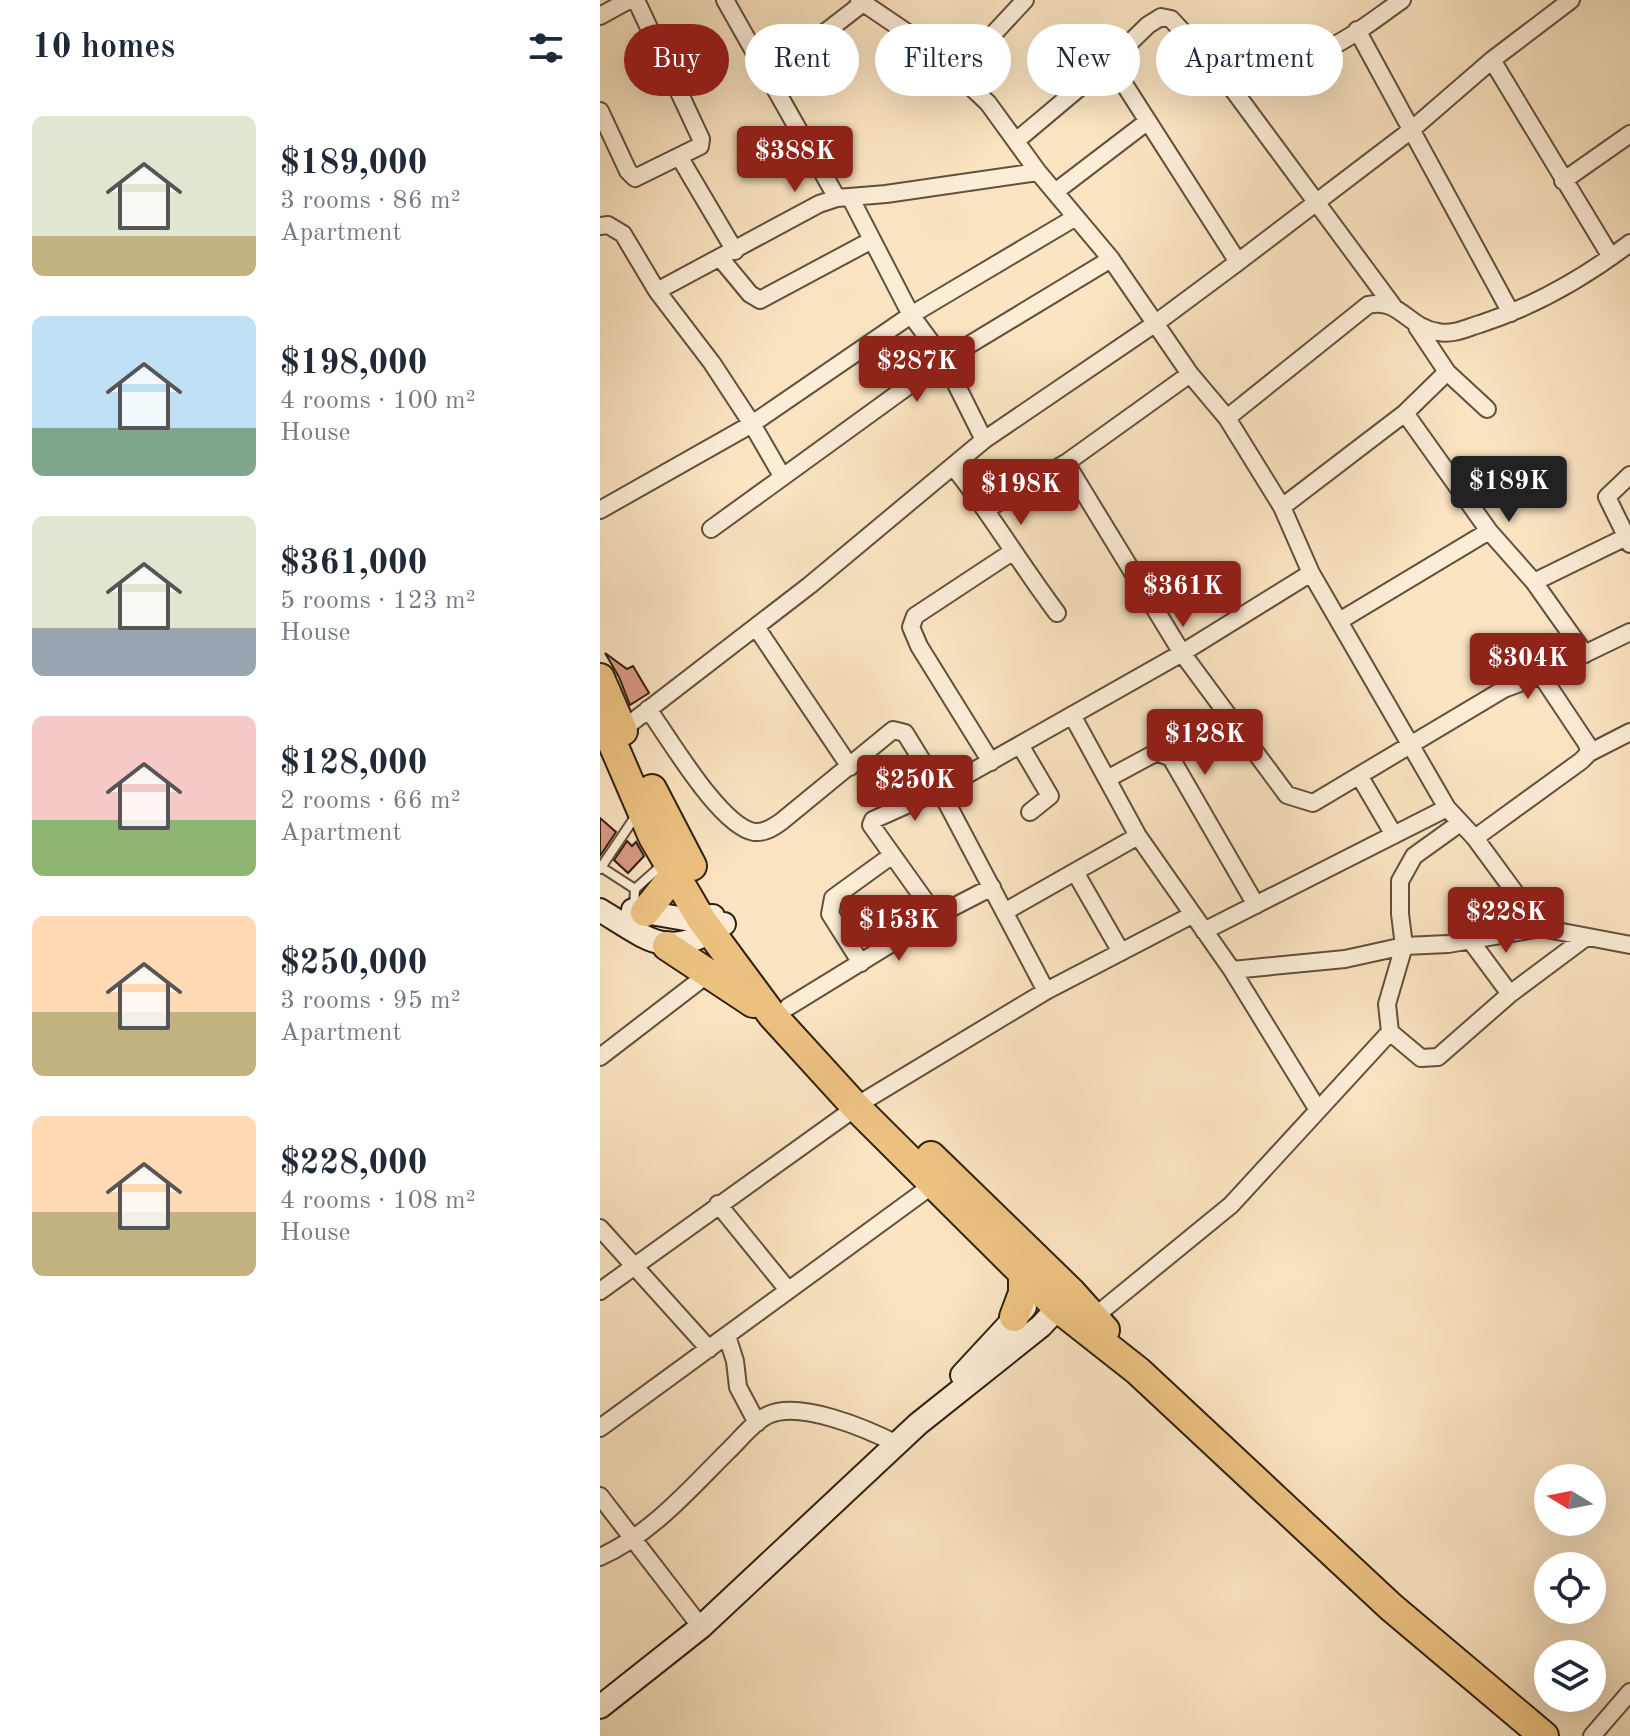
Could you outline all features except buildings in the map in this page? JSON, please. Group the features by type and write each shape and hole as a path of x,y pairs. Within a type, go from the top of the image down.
{"highway":[{"path":"600,678 611,727 713,923"},
{"path":"647,799 671,867 780,1011 934,1184 1053,1304 1138,1371 1391,1607 1544,1736"},
{"path":"637,911 671,867"},
{"path":"667,946 708,974 780,1011"},
{"path":"862,1102 1053,1304"}],"main road":[{"path":"600,907 713,923"},
{"path":"637,911 667,946 679,945 713,923"},
{"path":"600,1707 701,1627 918,1424 1053,1304"}],"street":[{"path":"600,16 629,0"},
{"path":"600,111 631,176 638,178 700,146 701,139 636,0"},
{"path":"725,0 745,33"},
{"path":"1003,24 1025,0"},
{"path":"1343,38 1402,0"},
{"path":"833,24 861,1 895,24"},
{"path":"611,727 648,709 756,627 984,440 1156,323 1315,204 1410,131 1567,1"},
{"path":"1140,33 1165,17 1176,24"},
{"path":"1357,30 1511,313"},
{"path":"1492,60 1611,257"},
{"path":"783,96 872,240 911,315 944,360 984,440"},
{"path":"981,96 1038,172 1111,259 1190,374 1227,418 1282,507 1311,573 1341,620 1408,744 1447,808 1475,838 1541,928"},
{"path":"1016,141 1070,96"},
{"path":"1132,96 1238,262"},
{"path":"1237,96 1393,306 1417,327 1447,372 1487,409"},
{"path":"1055,192 1148,121"},
{"path":"1563,181 1630,134"},
{"path":"680,158 728,255 750,294 760,300 872,240"},
{"path":"657,291 819,204 843,197 886,194 1038,172"},
{"path":"600,510 752,424 911,315 1076,217"},
{"path":"600,226 613,226 623,234 657,291 712,363 782,476"},
{"path":"1417,327 1451,333 1511,313 1562,289 1630,243"},
{"path":"711,529 944,360 1111,259"},
{"path":"1227,418 1368,305 1393,306"},
{"path":"1282,507 1405,413 1447,372"},
{"path":"987,509 1066,463 1190,374"},
{"path":"1405,413 1489,531 1534,582 1585,654"},
{"path":"1066,463 1182,653 1287,795 1313,803 1504,689 1541,675 1630,632"},
{"path":"953,466 987,509 1012,552 1057,613"},
{"path":"1534,582 1628,540 1607,497 1630,475"},
{"path":"1341,620 1489,531"},
{"path":"991,762 919,646 911,627 915,616 1012,552"},
{"path":"936,916 873,830 873,820 940,790 991,762 1182,653 1311,573"},
{"path":"756,627 850,767"},
{"path":"1541,675 1587,744 1589,753"},
{"path":"648,709 724,815 755,832 770,830 893,730 905,733 940,790 1046,991"},
{"path":"1072,715 1138,836 1232,970 1318,1110"},
{"path":"1475,838 1589,753 1630,732"},
{"path":"1020,745 1050,796 1030,812"},
{"path":"1107,779 1157,752 1171,758 1256,905"},
{"path":"1360,777 1394,835"},
{"path":"1204,931 1447,808"},
{"path":"1460,823 1414,856 1400,881 1404,946 1387,1004 1390,1032 1421,1058 1438,1057 1510,994 1585,938"},
{"path":"1006,911 1138,836"},
{"path":"861,963 830,914 830,906 833,898 891,856"},
{"path":"1075,872 1121,952"},
{"path":"780,1011 936,916 992,887"},
{"path":"600,1291 862,1102 1046,991 1192,915"},
{"path":"1232,970 1345,959 1404,946 1470,940 1541,928 1630,945"},
{"path":"1470,940 1510,994"},
{"path":"600,1057 708,974"},
{"path":"1053,1304 1231,1205 1390,1032"},
{"path":"600,1428 934,1184"},
{"path":"718,1204 788,1290"},
{"path":"600,1228 709,1349"},
{"path":"727,1336 735,1361 738,1387 757,1423"},
{"path":"600,1557 661,1518 766,1415 791,1412 830,1418 865,1428 897,1444"},
{"path":"600,1496 701,1627"},
{"path":"1592,1736 1630,1692"}],"lane":[{"path":"637,911 601,868 647,799"}]}
